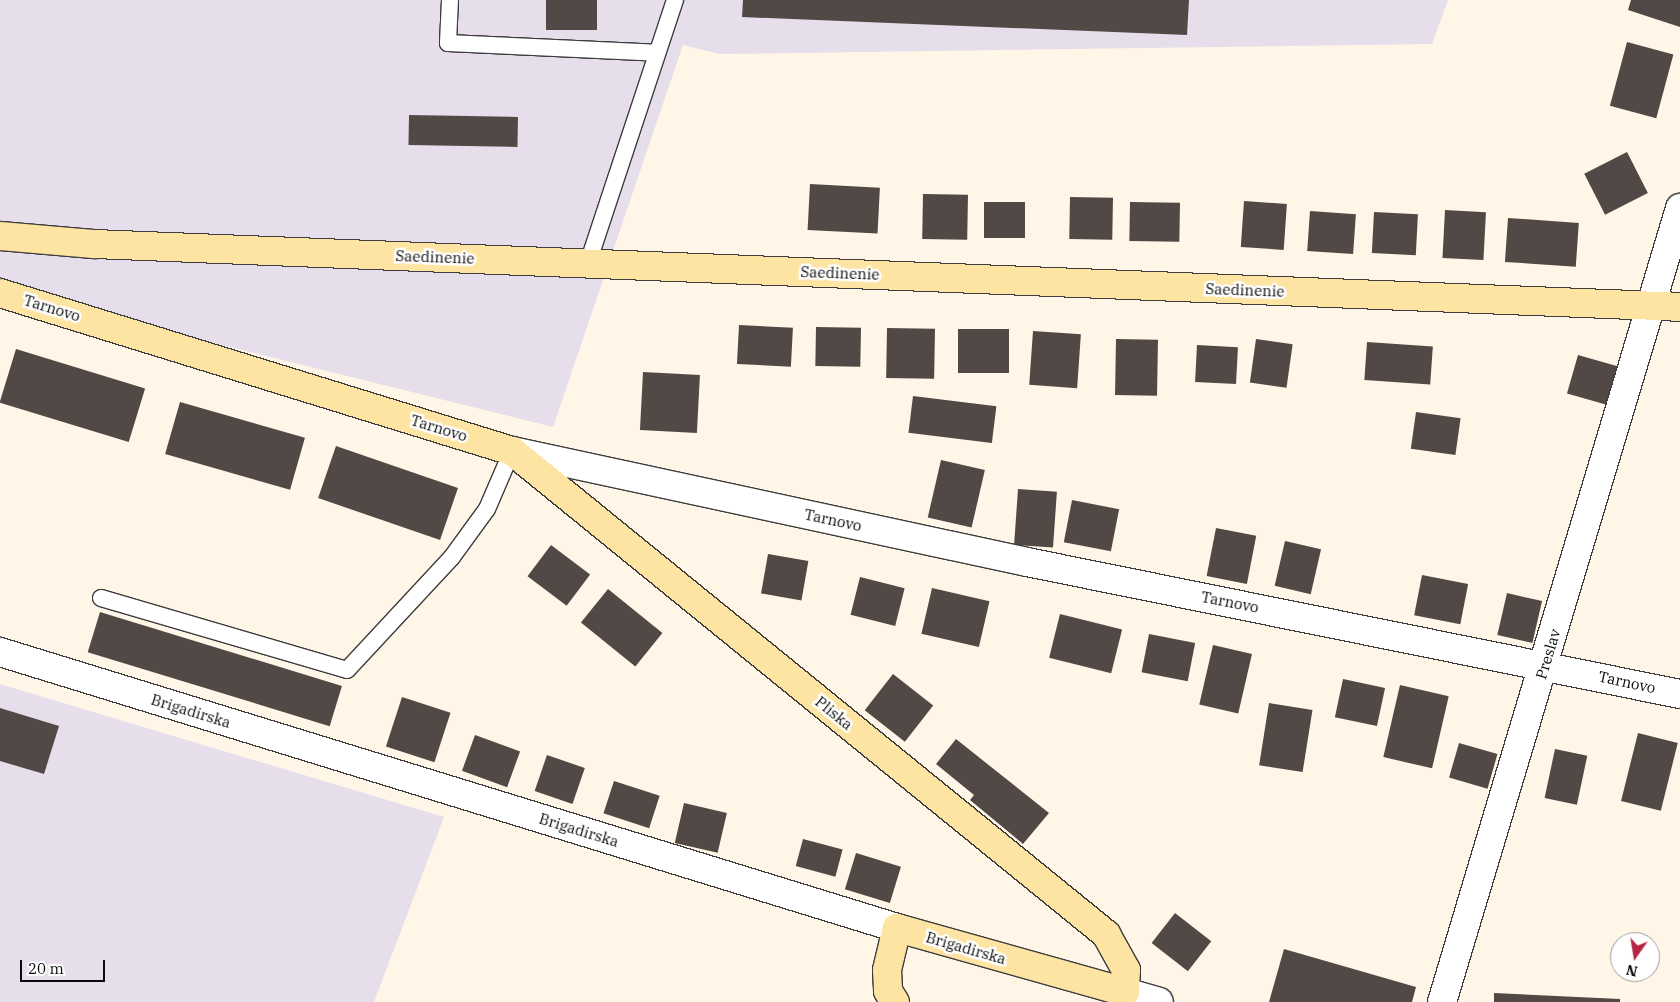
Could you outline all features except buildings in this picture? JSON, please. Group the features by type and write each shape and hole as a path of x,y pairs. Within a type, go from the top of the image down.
{"street":[{"name":"Preslav","path":"1442,1002 1545,664 1680,208"},
{"name":"Saedinenie","path":"0,236 94,244 1680,307"},
{"name":"Tarnovo","path":"0,293 512,451 1027,562 1545,664 1680,694"},
{"name":"Pliska","path":"512,451 1106,934 1120,952 1125,992"},
{"name":"Brigadirska","path":"0,652 897,928 1159,1002"},
{"path":"895,1002 888,991 887,970 897,928"}],"lane":[{"path":"450,0 448,43 657,53"},
{"path":"588,263 675,0"},
{"path":"101,598 347,670 452,556 487,510 512,451"}],"shaded area":[{"path":"0,0 1448,0 1432,44 720,54 683,45 553,427 0,290"},
{"path":"0,684 444,817 374,1002 0,1002"}]}
